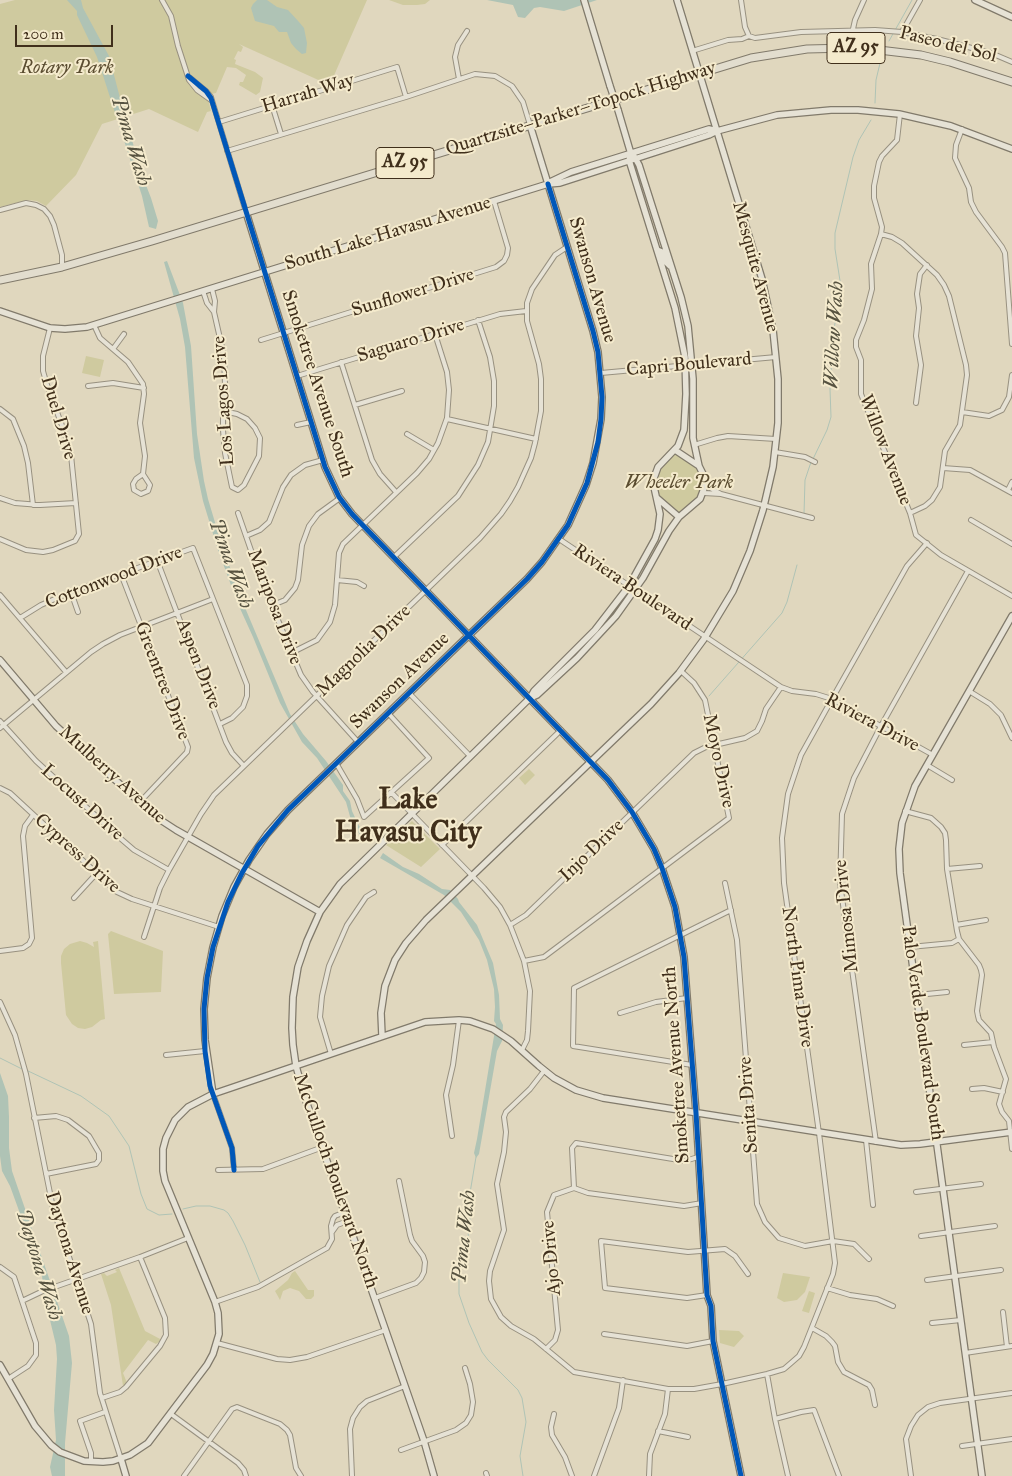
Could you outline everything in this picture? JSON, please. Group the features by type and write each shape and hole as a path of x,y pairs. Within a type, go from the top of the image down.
{"highway":[{"name":"Quartzsite–Parker–Topock Highway","path":"70,265 737,61 779,53 822,49 850,48 893,51 936,58 1012,82"},
{"name":"AZ 95","path":"0,280 70,265"}],"main road":[{"path":"530,698 534,691 595,630 629,586 649,552 658,530 660,514 654,487 655,473 675,450 682,436 686,419 685,366 682,339 675,308 641,200 632,158 584,0"},
{"name":"Mesquite Avenue","path":"382,1036 380,1020 384,993 389,973 398,954 419,927 651,704 680,671 706,637 719,615 738,579 755,538 764,506 775,452 778,401 773,330 764,286 677,0"},
{"path":"975,0 1012,17"},
{"name":"South Lake Havasu Avenue","path":"0,311 50,328 72,329 94,325 548,184 560,183 632,158 709,135 716,130 764,117 804,111 858,110 900,114 962,129 1012,149"},
{"name":"Swanson Avenue","path":"213,1094 205,1051 205,993 210,962 219,927 228,902 244,869 277,821 527,579 542,562 559,539 578,505 593,463 601,419 601,374 593,331 530,125"},
{"path":"530,698 537,695 587,649 616,616 635,590 679,517 700,500 704,493 703,473 699,466 694,445 692,365 688,326 656,219 632,158"},
{"path":"641,200 646,205 651,218 656,219"},
{"name":"Smoketree Avenue South","path":"246,212 322,460 328,477 340,498 363,525 530,698"},
{"path":"657,250 662,252 665,261 671,267"},
{"path":"675,450 699,466"},
{"path":"657,498 679,517"},
{"name":"Palo Verde Boulevard South","path":"982,1476 899,860 900,835 905,811 915,786 1012,616"},
{"path":"587,649 587,644 596,634 595,630"},
{"name":"Mulberry Avenue","path":"0,660 56,726 140,803 166,824 320,912"},
{"name":"Smoketree Avenue North","path":"530,698 619,793 654,849 675,907 681,934 687,998 706,1250 707,1295 711,1306 713,1341 741,1476"},
{"name":"McCulloch Boulevard North","path":"434,1476 424,1441 305,1098 296,1066 292,1028 293,997 303,951 320,912 340,884 350,872 530,698"},
{"path":"0,1365 35,1426 51,1445 68,1456 91,1462 113,1461 130,1455 148,1443 207,1365 217,1343 219,1324 215,1302 165,1181 163,1149 170,1127 180,1114 197,1101 213,1094 425,1022 470,1021 493,1029 512,1040 544,1071 564,1084 590,1095 901,1145 1011,1132"},
{"name":"Daytona Avenue","path":"121,1459 126,1476"}],"street":[{"name":"Smoketree Avenue South","path":"162,0 171,16 188,76 197,90 212,101 246,212"},
{"path":"742,0 745,27 749,36"},
{"path":"853,29 864,0"},
{"path":"902,32 920,0"},
{"name":"Paseo del Sol","path":"692,51 749,36 755,38 801,32 853,29 902,32 991,53 1012,62"},
{"path":"459,79 455,57 458,45 467,31"},
{"name":"Harrah Way","path":"218,122 397,67 406,97"},
{"name":"Swanson Avenue","path":"227,151 406,97 471,75 495,76 505,81 521,99 530,125"},
{"path":"272,106 281,134"},
{"name":"Willow Avenue","path":"900,114 896,140 880,162 874,186 874,198 881,220 881,234 873,257 872,289 864,320 858,332 856,347 861,360 861,386 864,402 910,513 916,534 941,555 1012,596"},
{"path":"962,129 956,145 955,158 969,188 971,202 976,212 1002,247 1005,254 1012,344"},
{"name":"Sunflower Drive","path":"261,340 496,267 504,262 508,248 494,201"},
{"path":"0,210 26,203 36,204 44,209 52,221 62,254 62,267"},
{"path":"881,234 898,240 937,275 949,296 965,355 967,375 962,412 958,430 945,451 942,479 937,494 925,506 910,513"},
{"path":"526,311 532,289 555,255 567,247"},
{"path":"62,254 70,265"},
{"path":"916,402 921,365 916,336 919,308 917,294 920,274 927,265"},
{"name":"Los Lagos Drive","path":"212,288 215,302 214,312 224,356 223,411 225,453 232,487 239,490 244,486 259,456 260,441 256,430 247,419 237,414 223,411"},
{"name":"Los Lagos Drive","path":"203,291 207,304 214,312"},
{"name":"Saguaro Drive","path":"297,376 478,320 500,314 526,311"},
{"name":"Magnolia Drive","path":"144,937 160,888 201,814 214,796 480,538 510,501 525,473 536,439 540,411 541,380 536,348 527,321 526,311"},
{"path":"394,557 449,505 465,486 483,454 491,428 494,406 494,381 490,357 478,320"},
{"path":"94,325 100,338 132,367 144,388 140,418 145,456 143,474 150,487 147,492 141,494 135,492 132,486 134,480 143,474"},
{"name":"Duel Drive","path":"0,540 26,550 39,552 53,550 75,541 80,531 68,443 44,376 44,356 50,328"},
{"path":"113,349 124,334"},
{"path":"291,653 313,642 328,626 334,610 341,547 423,466 442,435 447,419 448,381 435,334"},
{"name":"Capri Boulevard","path":"601,374 776,357"},
{"path":"341,362 374,465 396,492"},
{"path":"962,412 989,416 1002,410 1011,390 1012,375"},
{"path":"88,386 119,383 144,388"},
{"path":"355,405 402,391"},
{"path":"0,409 13,419 26,452 33,505"},
{"path":"447,419 536,439"},
{"path":"298,425 311,422"},
{"path":"407,434 434,450"},
{"path":"694,445 728,436 776,439"},
{"path":"775,452 808,458 815,462"},
{"path":"246,536 269,522 283,487 291,475 302,466 322,460"},
{"path":"943,468 970,470 1010,491 1012,482"},
{"path":"705,485 721,494"},
{"path":"704,493 721,494 812,518"},
{"path":"0,498 16,503 33,505 76,502"},
{"path":"273,605 285,600 296,588 302,545 309,526 318,514 340,498"},
{"name":"Mariposa Drive","path":"238,513 262,582 300,675 317,697 358,742"},
{"path":"970,520 1012,544"},
{"name":"Riviera Boulevard","path":"559,539 706,637"},
{"name":"North Pima Drive","path":"544,1071 530,1089 504,1114 506,1132 504,1152 497,1184 504,1230 490,1271 489,1281 491,1298 501,1316 511,1326 531,1336 574,1372 668,1388 694,1389 784,1369 799,1356 804,1347 835,1267 819,1133 784,883 782,838 788,794 801,756 832,699 907,566 926,544"},
{"name":"Cottonwood Drive","path":"20,618 41,605 71,592 192,548 246,685 246,702 238,714 220,724"},
{"name":"Aspen Drive","path":"157,560 232,753 244,766"},
{"name":"Mimosa Drive","path":"876,1142 840,883 842,814 854,778 968,571"},
{"name":"Greentree Drive","path":"121,574 188,750 140,803"},
{"path":"337,580 357,582 364,586"},
{"path":"71,592 78,612"},
{"path":"0,595 66,672"},
{"path":"2,727 97,648 118,636 213,599"},
{"name":"Riviera Drive","path":"706,637 781,687 832,699 933,755"},
{"name":"Moyo Drive","path":"524,961 544,957 729,818 705,700 694,683 680,671"},
{"name":"Injo Drive","path":"510,925 526,915 694,753 715,744 745,738 756,731 766,709 781,687"},
{"path":"969,691 990,704 1001,715 1012,738"},
{"path":"409,692 470,756"},
{"path":"334,765 357,799 364,817 429,758 388,713"},
{"name":"Locust Drive","path":"0,721 2,727 36,761 120,838 134,850 169,870"},
{"path":"442,845 561,730"},
{"path":"927,765 952,780"},
{"name":"Cypress Drive","path":"0,788 10,793 96,874 123,896 219,927"},
{"path":"391,792 492,897 510,925 528,977 530,1007 527,1040 522,1050"},
{"path":"905,811 937,822 941,826 946,840 947,869 959,939 979,965 982,975 977,1011 980,1020 991,1033 1006,1079 999,1104 1009,1121 1012,1149"},
{"path":"0,951 23,948 32,940 23,836 24,827 34,815"},
{"path":"947,869 980,866"},
{"path":"74,898 96,874"},
{"name":"Senita Drive","path":"725,883 736,940 756,1204 765,1222 779,1238 804,1246 833,1241"},
{"path":"331,1054 320,1017 322,996 329,966 347,926 366,897 374,892"},
{"path":"692,1065 573,1046 574,988 731,910"},
{"path":"956,925 986,920"},
{"path":"910,947 952,943 959,939"},
{"path":"917,995 947,992"},
{"path":"620,1012 656,1002 687,998"},
{"name":"Daytona Avenue","path":"0,1002 15,1035 26,1074 55,1218 93,1333 102,1398 121,1459"},
{"path":"452,1136 446,1095 453,1066 459,1020"},
{"path":"964,1045 993,1042"},
{"path":"166,1055 205,1051"},
{"path":"972,1089 984,1088 1003,1092"},
{"name":"Swanson Avenue","path":"213,1094 232,1148 234,1170"},
{"path":"34,1118 56,1116 68,1120 89,1136 99,1153 99,1160 96,1164 46,1174"},
{"path":"866,1140 873,1205"},
{"path":"698,1157 685,1161 576,1143 572,1148 574,1188 588,1193 684,1206 702,1203"},
{"path":"218,1170 263,1169 323,1147"},
{"path":"375,1298 416,1283 424,1272 424,1256 412,1241 410,1235 399,1181"},
{"path":"916,1192 981,1184"},
{"name":"Ajo Drive","path":"546,1349 555,1340 558,1330 547,1212 554,1195 574,1188"},
{"path":"215,1302 258,1287 317,1254 330,1244 333,1219 345,1212"},
{"path":"332,1232 337,1225 348,1221"},
{"path":"921,1236 995,1226"},
{"path":"22,1301 43,1291 140,1258 188,1238"},
{"path":"707,1295 687,1298 605,1288 601,1241 688,1252 724,1249 735,1256 748,1274"},
{"path":"833,1241 854,1244 869,1259"},
{"path":"102,1398 120,1392 126,1387 160,1346 166,1335 165,1318 140,1258"},
{"path":"0,1267 14,1277 36,1343 36,1355 28,1366 8,1379"},
{"path":"927,1280 1001,1270"},
{"path":"828,1288 850,1295 877,1299 892,1306"},
{"path":"1003,1312 1007,1347"},
{"path":"932,1323 961,1320"},
{"path":"812,1328 826,1336 835,1346 838,1362 844,1372 869,1385 875,1405"},
{"path":"217,1343 278,1359 290,1360 307,1357 386,1330"},
{"path":"604,1334 687,1346 713,1341"},
{"path":"965,1353 1012,1346"},
{"path":"402,1450 456,1430 468,1420 473,1402 465,1368"},
{"path":"767,1374 788,1476"},
{"path":"594,1476 620,1403 623,1380"},
{"path":"352,1476 350,1429 352,1418 360,1407 368,1401 405,1386"},
{"path":"649,1476 650,1454 665,1414 668,1388"},
{"path":"911,1476 906,1439 918,1415 940,1403 1012,1393"},
{"path":"184,1476 235,1407 280,1424 287,1430 290,1435 296,1468 301,1476"},
{"path":"775,1419 814,1410 839,1476"},
{"path":"91,1462 91,1453 80,1421 106,1412"},
{"path":"171,1414 238,1463 246,1476"},
{"path":"554,1414 551,1427 552,1435 565,1457 572,1476"},
{"path":"658,1431 688,1437"},
{"path":"962,1446 1012,1439"}],"green space":[{"name":"Rotary Park","path":"15,0 160,0 170,16 188,80 208,99 211,111 207,112 198,132 149,109 102,124 76,175 46,206 37,201 27,200 0,207 0,4"},
{"path":"163,0 367,0 332,80 325,83 239,44 243,47 241,52 238,51 234,59 236,60 235,64 255,72 263,78 260,92 256,95 239,85 240,82 243,82 246,75 236,68 227,67 216,93 211,94 191,76 179,45 171,12"},
{"path":"389,0 430,0 425,4 403,5"},
{"path":"86,356 104,360 100,377 82,373"},
{"name":"Wheeler Park","path":"675,453 698,468 703,484 697,499 678,514 660,497 656,486 657,474 661,467"},
{"path":"529,769 535,775 525,785 519,778"},
{"path":"412,821 440,849 421,867 386,845"},
{"path":"111,931 163,951 161,992 114,994 108,934"},
{"path":"80,941 94,947 93,942 98,941 105,1019 85,1029 78,1028 72,1024 66,1015 61,963 64,949 70,944"},
{"path":"119,1268 145,1331 162,1340 156,1344 148,1340 123,1373 127,1383 123,1386 111,1305 101,1274 104,1273 107,1276 117,1272 115,1270"},
{"path":"295,1271 308,1290 314,1290 314,1296 311,1299 306,1299 299,1291 290,1288 283,1291 280,1300 275,1291"},
{"path":"783,1273 810,1277 805,1292 797,1300 784,1302 777,1298"},
{"path":"809,1291 815,1293 809,1313 802,1311"},
{"path":"719,1330 739,1331 744,1336 734,1347 720,1343"}],"water":[{"path":"67,0 81,0 83,8 109,56 125,117 158,221 156,229 149,227 142,196 97,57 77,15 77,11"},
{"path":"257,0 267,0 277,7 288,10 304,28 307,43 306,53 302,54 296,49 291,43 287,32 279,32 274,26 255,21 251,8"},
{"path":"487,0 597,0 564,11 540,7 534,8 525,18 518,17 513,5"},
{"path":"167,261 183,303 191,346 197,434 204,481 223,549 246,610 290,714 303,734 343,785 343,791 350,801 352,811 359,826 370,839 365,843 351,820 346,802 317,758 302,742 280,703 238,604 218,550 203,501 194,458 185,347 180,319 164,262"},
{"path":"383,853 403,867 419,874 442,889 450,890 477,925 493,963 499,995 500,1019 503,1025 502,1041 497,1051 479,1154 476,1158 474,1153 496,1024 494,1021 494,989 487,960 479,940 461,912 444,895 380,858"},
{"path":"0,1073 8,1096 9,1148 12,1171 69,1336 72,1363 65,1443 65,1476 52,1476 50,1467 56,1440 54,1410 57,1359 56,1345 43,1291 42,1274 10,1186 2,1171 0,1156"}],"waterway":[{"name":"Willow Wash","path":"889,41 912,0"},
{"name":"Willow Wash","path":"875,103 876,80 881,59"},
{"name":"Willow Wash","path":"813,459 831,417 830,389 833,335 841,287 835,249 835,233 853,157 859,140 871,120"},
{"name":"Willow Wash","path":"804,514 805,480 811,462"},
{"name":"Willow Wash","path":"709,696 782,613 797,565"},
{"path":"0,1058 22,1069"},
{"path":"26,1070 81,1096 109,1116 129,1146 141,1194 147,1209 159,1215 172,1214"},
{"name":"Pima Wash","path":"476,1157 469,1199 468,1237 459,1278 459,1294 482,1352 518,1390 522,1398 526,1422 520,1456 523,1476"},
{"path":"183,1209 196,1206 210,1206 228,1213 245,1245 260,1282"}],"cycle path":[{"path":"188,76 206,91 211,98 325,467 339,497 352,514 608,780 632,812 654,849 662,868 675,907 684,957 707,1295 711,1306 713,1341 741,1476"},
{"path":"234,1170 232,1148 210,1086 205,1051 204,1009 213,947 228,902 242,873 258,846 288,810 527,579 542,562 568,525 587,483 598,442 601,419 602,397 598,352 548,184"}],"district":[{"name":"Lake Havasu City","path":"408,818"}],"water label":[{"name":"Daytona Wash","path":"38,1265"}]}
